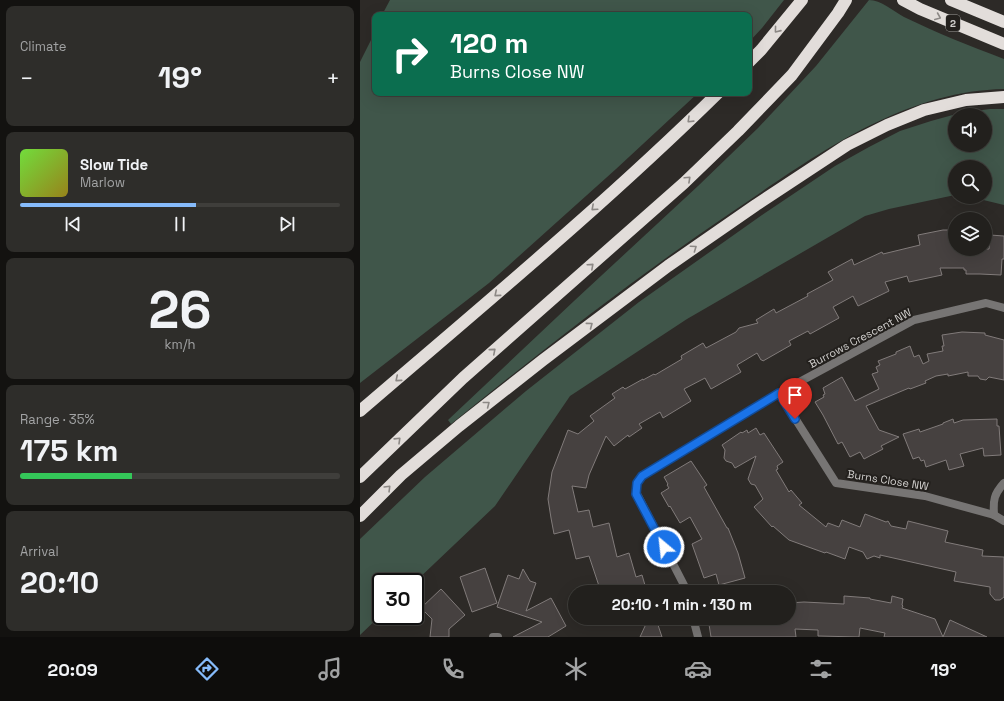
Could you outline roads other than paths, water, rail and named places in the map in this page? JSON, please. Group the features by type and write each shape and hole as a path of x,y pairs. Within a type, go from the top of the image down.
{"highway":[{"path":"752,59 802,0"},
{"path":"360,477 463,378 684,183 738,131 792,75 846,0"},
{"name":"2","path":"903,0 920,9 1004,44"},
{"path":"951,0 1004,22"},
{"path":"360,411 550,249 687,124 715,96"},
{"path":"360,516 407,470 459,426 531,370 668,266 847,145 887,125 924,110 959,102 1004,97"}],"street":[{"name":"Burrows Crescent NW","path":"684,585 636,494 638,479 779,393 914,320 986,303 1004,308"},
{"name":"Burns Close NW","path":"779,393 836,483 925,496 994,515 1004,521"},
{"path":"994,515 994,497 997,490 1004,483"},
{"path":"695,625 698,637"},
{"path":"493,637 498,637"}]}
